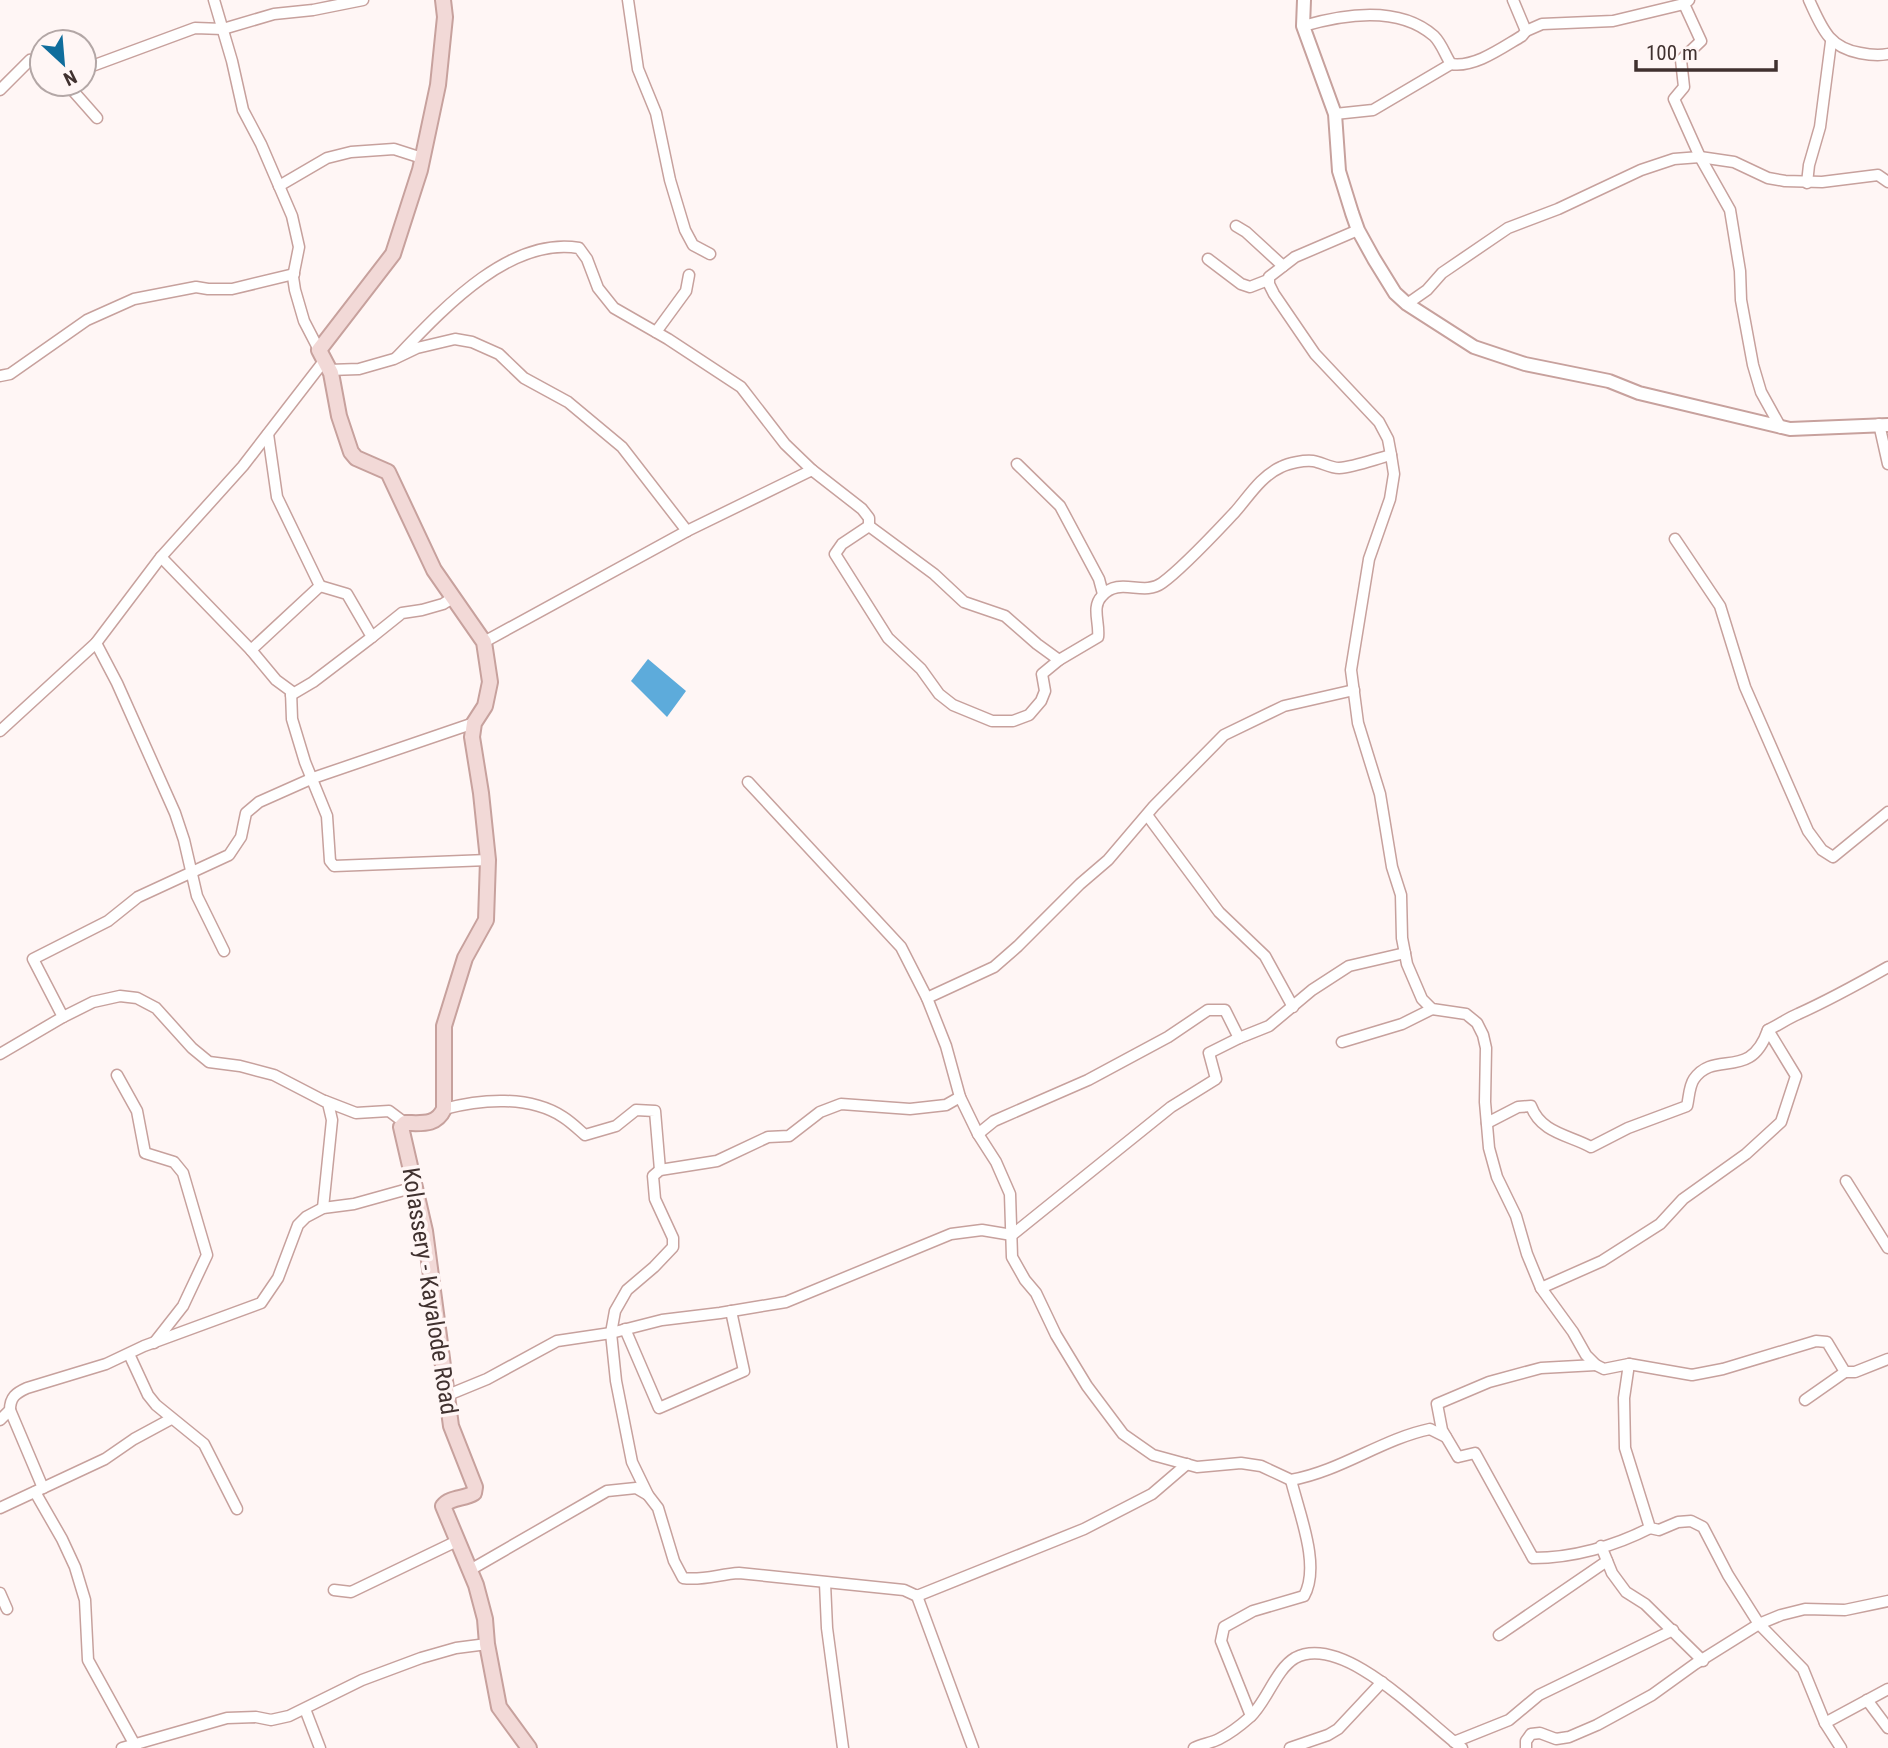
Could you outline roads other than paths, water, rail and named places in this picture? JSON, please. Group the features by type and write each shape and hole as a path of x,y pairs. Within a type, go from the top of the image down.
{"main road":[{"path":"405,1123 434,1121 439,1119 444,1109 444,1026 465,958 486,920 488,860 472,737 474,723 485,706 490,682 484,642 434,570 388,472 356,458 351,452 324,360 393,254 422,158 438,85 445,17 443,0"},
{"name":"Kolassery - Kayalode Road","path":"405,1123 401,1127 425,1231 452,1426 475,1487 474,1493 468,1497 446,1502 443,1506 470,1570 485,1619 499,1707 529,1748"}],"street":[{"path":"214,0 243,110 292,216 299,247 294,274 299,306 324,360"},
{"path":"98,64 195,28 223,29 274,13 313,10 363,0"},
{"path":"628,0 638,69 656,113 670,180 685,230 693,245 710,254"},
{"path":"1304,0 1303,26 1335,114 1339,171 1358,230 1395,293 1407,304 1474,347 1525,364 1609,381 1640,393 1781,428 1799,430 1884,425 1888,464"},
{"path":"1513,0 1526,31"},
{"path":"1810,0 1831,42 1857,53 1888,54"},
{"path":"1335,114 1373,110 1451,64 1463,65 1490,54 1542,24 1614,21 1687,2 1701,41 1681,60 1684,87 1674,99 1700,157 1730,209 1740,271 1741,300 1753,365 1761,392 1781,428"},
{"path":"1303,26 1325,19 1375,14 1405,19 1437,38 1451,64"},
{"path":"1807,183 1809,165 1820,127 1831,42"},
{"path":"0,90 28,62"},
{"path":"79,98 97,118"},
{"path":"279,186 327,158 351,152 394,149 422,158"},
{"path":"1407,304 1427,290 1442,273 1508,228 1558,209 1641,170 1674,159 1700,157 1734,162 1768,178 1807,183 1878,175 1888,182"},
{"path":"1236,226 1283,265"},
{"path":"1208,259 1241,284 1250,287 1268,280 1295,257 1358,230"},
{"path":"397,357 434,318 475,283 504,264 535,251 563,245 579,248 587,259 598,288 614,308 741,387 785,444 812,470 866,513 869,526 934,575 964,602 1005,616 1059,660"},
{"path":"0,376 10,374 87,320 134,299 196,287 232,289 294,274"},
{"path":"656,332 686,291 689,275"},
{"path":"1268,280 1273,294 1315,354 1379,422 1388,439 1394,474 1390,499 1369,559 1351,670 1359,723 1380,794 1392,867 1401,895 1402,938 1407,964 1422,999 1432,1009"},
{"path":"324,360 359,369 417,348 455,339 472,342 499,354 524,377 569,402 622,447 687,531"},
{"path":"0,731 96,643 162,557 243,466 324,360"},
{"path":"268,434 277,497 320,586 347,594 372,637"},
{"path":"869,526 842,544 835,554 888,638 921,669 939,694 953,705 992,721 1013,721 1029,715 1041,701 1045,691 1042,674 1059,660 1098,637 1100,626 1096,613 1097,601 1103,594 1118,586 1148,589 1164,581 1233,514 1262,480 1282,466 1312,461 1337,468 1391,455"},
{"path":"1017,464 1060,506 1099,579 1103,594"},
{"path":"484,642 687,531 812,470"},
{"path":"1675,539 1720,606 1745,687 1808,831 1822,850 1833,857 1888,812"},
{"path":"162,557 276,680 288,688 292,719 305,762 327,817 330,860 334,866 488,860"},
{"path":"251,650 320,586"},
{"path":"291,695 313,682 402,613 443,604 454,597"},
{"path":"96,643 117,683 175,813 197,896 224,951"},
{"path":"927,998 994,968 1108,860 1224,735 1284,706 1354,690"},
{"path":"64,1017 33,959 108,921 138,897 229,855 241,837 246,813 259,802 313,778 474,723"},
{"path":"748,782 901,947 927,998 946,1046 960,1097 978,1134 996,1162 1010,1194 1013,1257 1087,1386 1123,1434 1153,1455 1197,1467 1241,1463 1261,1466 1291,1480 1328,1471 1410,1433 1430,1429 1446,1437"},
{"path":"1147,815 1219,912 1265,956 1293,1007"},
{"path":"448,1395 487,1379 557,1341 611,1333 662,1320 786,1302 951,1234 982,1230 1012,1235 1171,1107 1216,1079 1209,1053 1269,1026 1312,990 1349,966 1405,953"},
{"path":"1486,1123 1518,1107 1531,1106 1535,1118 1543,1125 1591,1147 1628,1128 1687,1106 1692,1081 1699,1074 1714,1066 1753,1057 1763,1045 1768,1030 1888,967"},
{"path":"0,1054 93,1002 120,996 137,999 156,1008 192,1048 209,1062 240,1066 274,1075 324,1101 356,1113 389,1111 405,1123"},
{"path":"1342,1042 1402,1024 1432,1009 1466,1014 1477,1023 1486,1048 1486,1123 1497,1177 1516,1216 1541,1288 1586,1355 1596,1365 1604,1370 1629,1364 1692,1375 1723,1369 1816,1341 1827,1342 1845,1372"},
{"path":"978,1134 994,1121 1088,1080 1168,1037 1208,1010 1225,1010 1239,1038"},
{"path":"1541,1288 1602,1261 1660,1224 1683,1199 1746,1154 1781,1122 1796,1076 1768,1030"},
{"path":"117,1075 137,1111 145,1153 174,1162 183,1173 207,1255 183,1306 153,1343"},
{"path":"960,1097 946,1105 910,1108 841,1104 820,1111 789,1136 768,1137 718,1161 660,1170 653,1176 654,1199 673,1238 673,1247 627,1290 615,1311 611,1333 616,1381 632,1462 648,1495 658,1507 674,1561 683,1578 695,1580 723,1573 739,1573 904,1590 916,1595 1084,1529 1152,1494 1187,1464"},
{"path":"323,1208 332,1120 328,1103 324,1101"},
{"path":"444,1109 477,1103 522,1101 562,1116 585,1135 616,1126 636,1110 655,1111 660,1170"},
{"path":"1846,1181 1888,1248"},
{"path":"135,1746 88,1660 85,1600 75,1567 39,1490 10,1410 10,1401 27,1388 85,1371 261,1303 278,1279 298,1225 306,1217 323,1208 354,1204 415,1188"},
{"path":"625,1329 659,1408 744,1371 731,1311"},
{"path":"129,1354 148,1395 171,1419 204,1444 237,1509"},
{"path":"1805,1401 1845,1372 1855,1372 1888,1359"},
{"path":"1629,1364 1624,1398 1625,1448 1650,1528"},
{"path":"1596,1365 1541,1368 1489,1382 1437,1404 1442,1430 1458,1457 1475,1453 1532,1558 1574,1555 1636,1536 1650,1528 1659,1530 1678,1522 1691,1521 1703,1527 1728,1575 1759,1624 1802,1669 1825,1723 1840,1747"},
{"path":"0,1420 10,1410"},
{"path":"0,1508 105,1459 171,1419"},
{"path":"1251,1716 1221,1641 1224,1627 1253,1611 1304,1596 1310,1585 1312,1567 1291,1480"},
{"path":"470,1570 607,1491 636,1488 648,1495"},
{"path":"334,1590 351,1592 457,1541"},
{"path":"1601,1546 1612,1573 1626,1592 1645,1604 1703,1661"},
{"path":"1499,1635 1607,1561"},
{"path":"825,1583 827,1628 843,1748"},
{"path":"0,1593 7,1609"},
{"path":"916,1595 973,1748"},
{"path":"1526,1748 1526,1741 1531,1734 1540,1733 1556,1739 1569,1737 1597,1725 1652,1695 1759,1624 1805,1609 1845,1610 1888,1601"},
{"path":"1194,1748 1219,1739 1251,1716 1282,1672 1296,1658 1324,1654 1359,1667 1382,1682 1459,1746 1509,1720 1539,1695 1673,1630"},
{"path":"122,1748 227,1718 256,1717 271,1720 305,1709 362,1680 421,1658 456,1648 487,1644"},
{"path":"1290,1748 1338,1729 1382,1682"},
{"path":"1825,1723 1888,1689"},
{"path":"1867,1700 1888,1728"},
{"path":"305,1709 320,1748"}],"water":[{"path":"648,659 686,691 667,717 631,681"}]}
